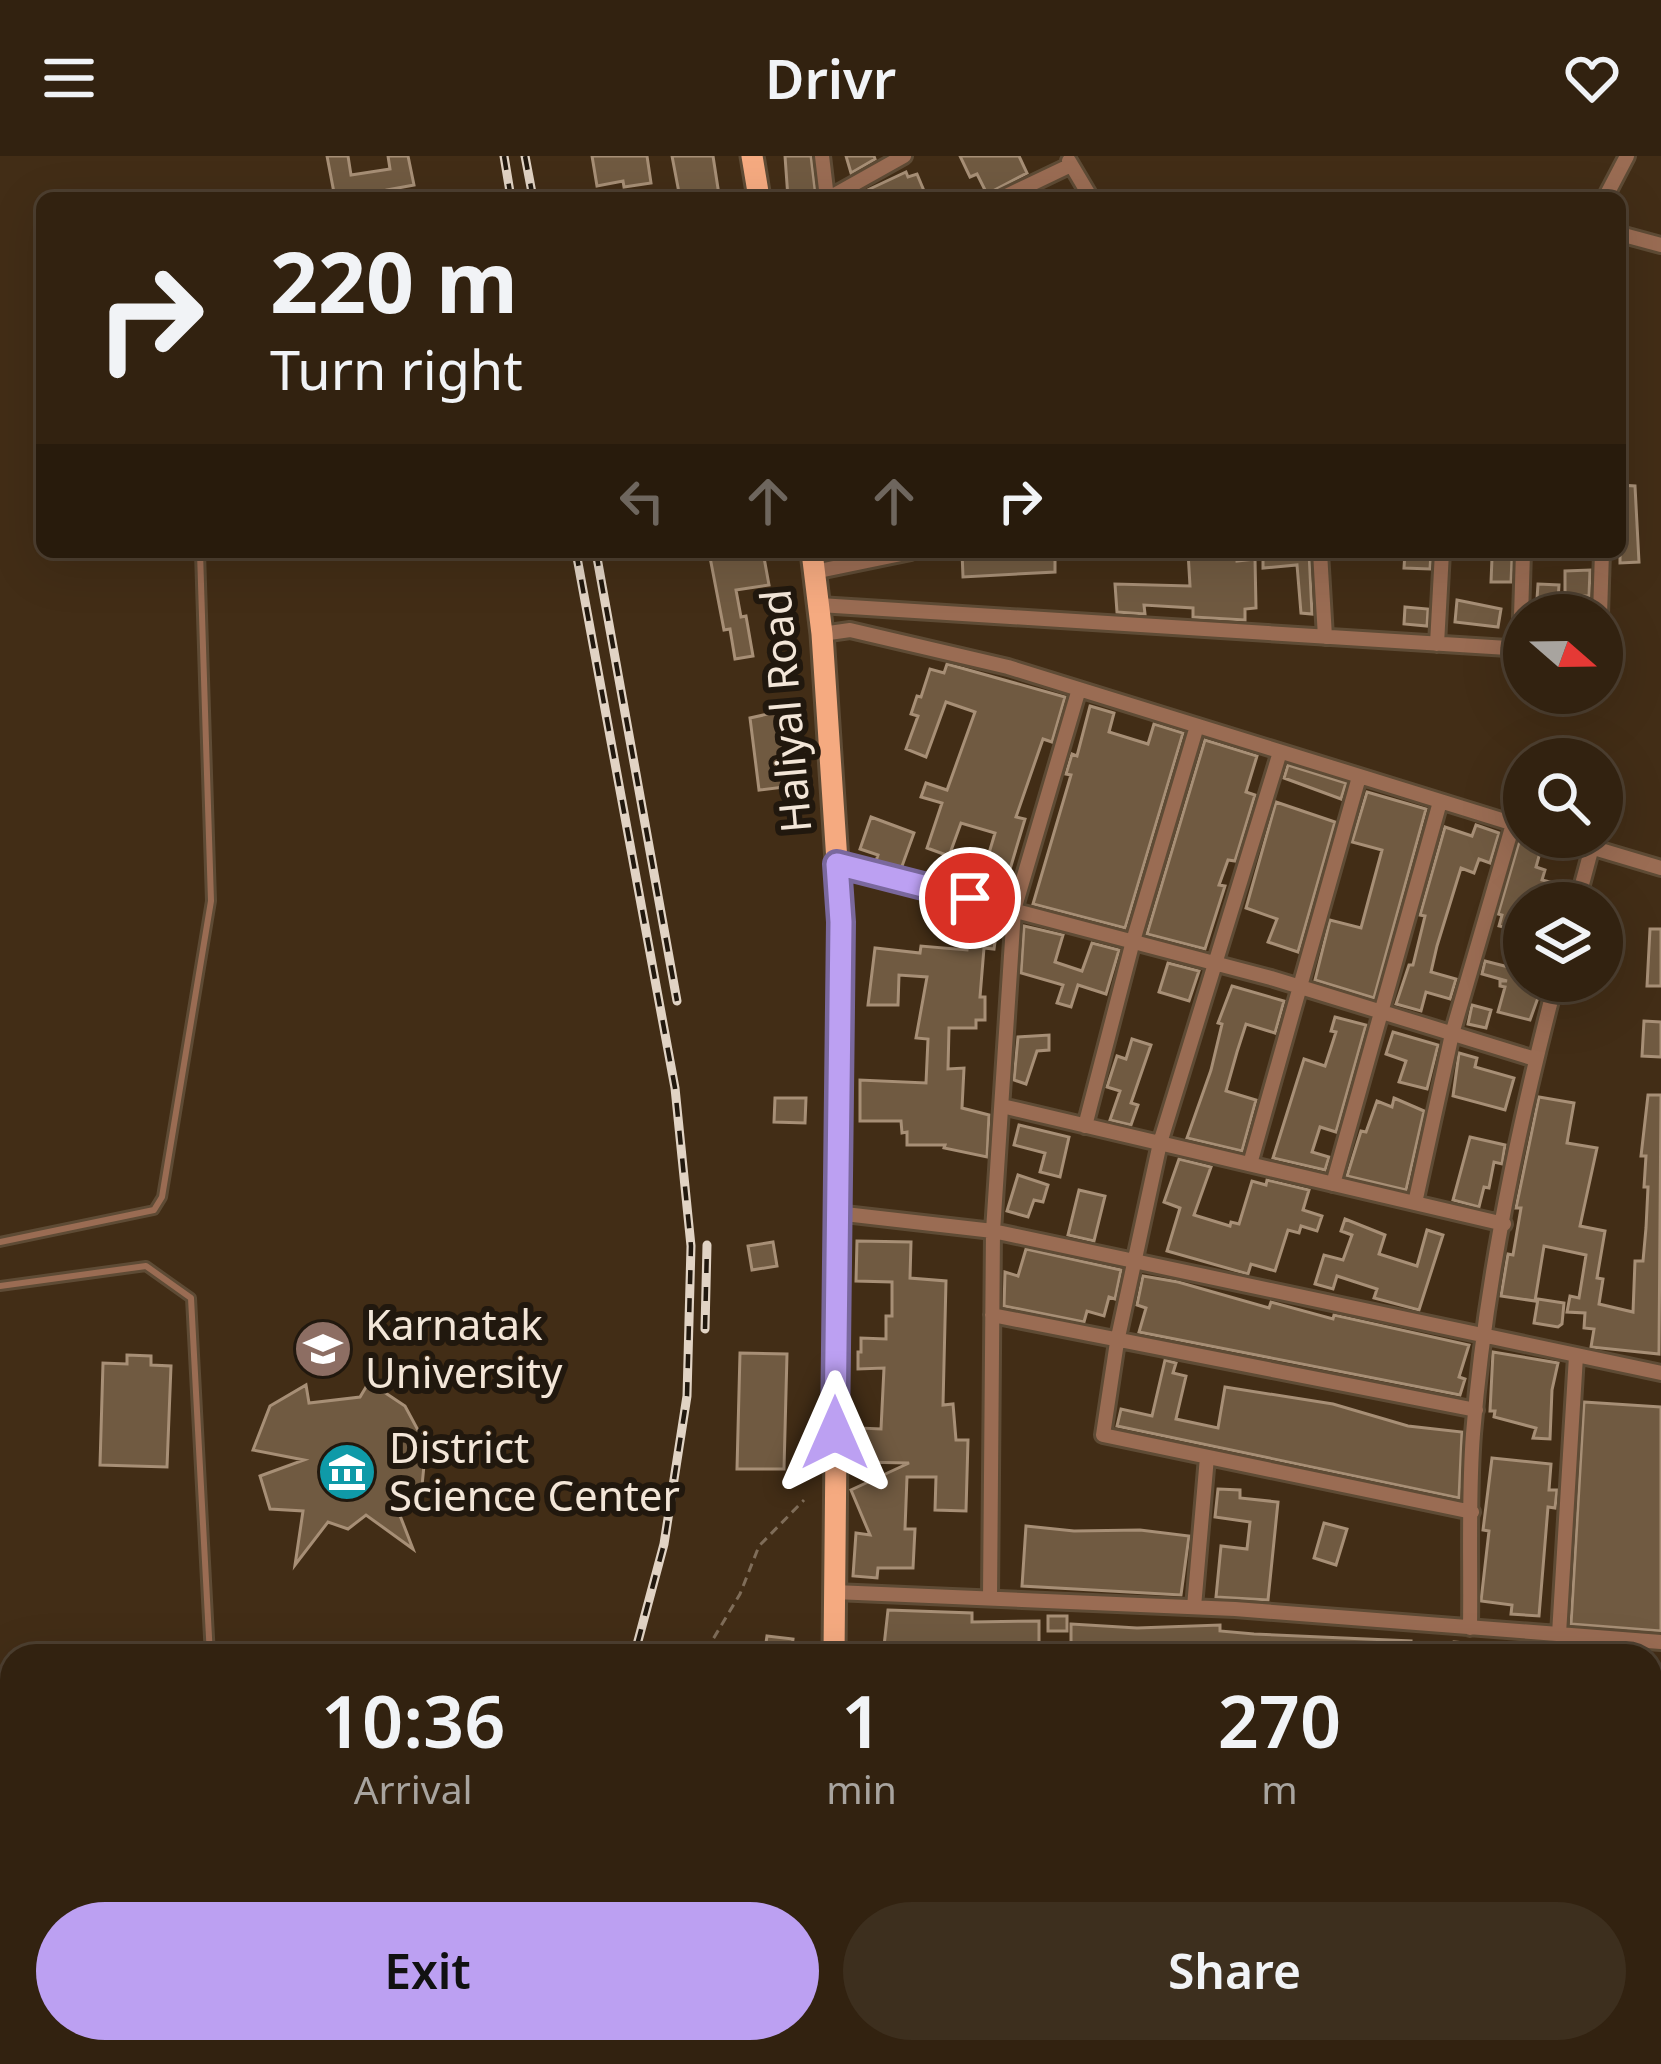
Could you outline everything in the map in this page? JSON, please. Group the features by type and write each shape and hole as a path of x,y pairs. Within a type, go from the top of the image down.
{"main road":[{"path":"752,156 757,192"},
{"name":"Haliyal Road","path":"813,562 841,922 834,1644"}],"street":[{"path":"822,156 827,192"},
{"path":"839,192 904,156"},
{"path":"1608,192 1627,156"},
{"path":"1013,192 1069,160 1088,192"},
{"path":"1626,235 1661,244"},
{"path":"813,562 852,558"},
{"path":"1320,558 1325,637"},
{"path":"1437,644 1442,558"},
{"path":"1523,558 1523,594"},
{"path":"1601,594 1602,558"},
{"path":"819,605 1503,648"},
{"path":"822,634 850,630 1008,667 1503,821"},
{"path":"990,1598 993,1231 1014,910 1079,689"},
{"path":"1085,1126 1133,941 1197,726"},
{"path":"1280,752 1160,1143 1103,1435 1472,1512"},
{"path":"1250,1164 1359,777"},
{"path":"1333,1184 1440,802"},
{"path":"1623,857 1661,868"},
{"path":"1415,1203 1452,1034 1508,858"},
{"path":"837,864 1215,963 1535,1059"},
{"path":"1470,1628 1477,1410 1486,1337 1535,1059 1550,1002"},
{"path":"1002,1106 1504,1223"},
{"path":"836,1213 993,1231 1661,1373"},
{"path":"992,1315 1477,1410"},
{"path":"1559,1634 1576,1356"},
{"path":"1194,1607 1207,1456"},
{"path":"834,1592 1194,1607 1661,1642"}],"lane":[{"path":"0,1241 154,1210 162,1196 211,901 200,558"},
{"path":"0,1286 146,1266 191,1298 209,1644"}],"path":[{"path":"710,1644 740,1594 759,1546 804,1500"}],"building":[{"path":"327,156 348,156 351,175 390,169 388,156 408,156 414,185 387,192 334,192"},
{"path":"592,156 647,156 651,183 597,186"},
{"path":"672,156 713,156 719,192 679,192"},
{"path":"785,156 811,156 815,192 788,192"},
{"path":"846,156 874,156 875,159 851,173"},
{"path":"960,156 1019,156 1027,173 991,192 986,192 977,174 970,177"},
{"path":"906,172 908,177 917,174 924,192 863,192"},
{"path":"1626,485 1635,486 1639,562 1620,563 1620,558 1626,558"},
{"path":"710,558 764,558 769,585 736,590 753,656 735,659 730,629 724,630"},
{"path":"962,558 1055,558 1055,572 963,577"},
{"path":"1188,558 1255,559 1256,608 1245,609 1245,620 1193,617 1193,608 1144,605 1145,614 1117,612 1115,584 1190,586"},
{"path":"1263,558 1309,558 1312,614 1301,613 1297,565 1263,568"},
{"path":"1405,558 1431,558 1430,569 1404,568"},
{"path":"1492,558 1512,558 1511,582 1491,582"},
{"path":"1590,570 1589,594 1565,594 1565,571"},
{"path":"1538,584 1559,585 1558,594 1537,594"},
{"path":"1457,600 1501,609 1498,627 1455,622"},
{"path":"1405,607 1428,609 1427,626 1404,624"},
{"path":"947,664 1065,697 1052,742 1043,739 1016,817 1025,819 1002,896 978,890 995,833 961,823 949,856 927,848 942,803 921,797 926,783 947,790 975,712 946,702 926,757 906,749 918,716 911,714 930,669 944,673"},
{"path":"1090,706 1114,713 1109,732 1148,744 1154,724 1183,733 1125,928 1033,904 1071,775 1066,774 1072,754 1077,756"},
{"path":"790,709 801,785 759,790 750,718"},
{"path":"1205,740 1257,756 1246,792 1255,795 1235,861 1228,860 1219,885 1225,886 1205,949 1147,934"},
{"path":"1288,765 1346,783 1341,799 1284,778"},
{"path":"1367,792 1426,809 1374,998 1315,980 1330,920 1361,928 1382,850 1352,842"},
{"path":"1276,802 1335,822 1298,952 1268,942 1277,919 1246,908"},
{"path":"871,817 914,833 901,869 876,861 878,855 860,849"},
{"path":"1476,825 1499,833 1490,863 1479,859 1474,873 1461,868 1437,946 1431,972 1456,979 1450,999 1426,992 1421,1011 1396,1004 1409,965 1413,965 1425,916 1420,915 1445,827 1472,836"},
{"path":"1514,858 1538,858 1536,867 1545,870 1542,880 1550,882 1507,882"},
{"path":"1024,926 1063,935 1055,962 1082,971 1092,943 1119,950 1106,994 1078,985 1071,1007 1057,1003 1063,985 1021,973"},
{"path":"1650,929 1661,929 1661,986 1647,986"},
{"path":"969,932 996,935 994,949 984,948 980,997 985,997 985,1020 976,1020 976,1028 949,1028 948,1069 964,1068 962,1108 989,1115 987,1157 945,1145 907,1145 901,1121 860,1121 860,1080 926,1083 928,1039 916,1038 927,977 899,975 898,1005 868,1005 875,948 920,953 921,946 967,950"},
{"path":"1485,961 1503,966 1503,980 1482,974"},
{"path":"1168,963 1199,971 1189,1001 1159,992"},
{"path":"1232,986 1284,1001 1275,1033 1246,1024 1226,1091 1256,1100 1242,1151 1187,1138 1211,1070 1222,1024 1218,1023"},
{"path":"1503,994 1503,1002 1536,1002 1530,1020 1498,1012"},
{"path":"1472,1005 1491,1010 1486,1028 1468,1024"},
{"path":"1335,1017 1366,1025 1336,1132 1320,1127 1312,1152 1329,1157 1325,1170 1273,1158 1304,1059 1325,1066 1336,1032 1331,1031"},
{"path":"1644,1021 1661,1022 1661,1057 1642,1056"},
{"path":"1393,1032 1438,1045 1427,1089 1399,1082 1406,1061 1386,1054"},
{"path":"1049,1035 1049,1050 1037,1051 1026,1084 1014,1080 1018,1037"},
{"path":"1132,1039 1151,1045 1131,1103 1138,1105 1131,1125 1110,1120 1120,1091 1107,1087 1117,1056 1126,1059"},
{"path":"1459,1053 1477,1058 1475,1067 1514,1078 1505,1110 1453,1096"},
{"path":"1648,1095 1661,1095 1659,1354 1591,1347 1594,1329 1584,1328 1585,1313 1567,1312 1570,1296 1579,1298 1586,1255 1544,1246 1535,1301 1501,1296 1508,1254 1513,1255 1521,1208 1516,1208 1539,1097 1574,1103 1567,1143 1597,1148 1580,1226 1605,1231 1597,1278 1603,1279 1599,1304 1633,1312 1635,1261 1643,1261 1646,1228 1646,1156 1641,1156"},
{"path":"775,1098 806,1098 805,1123 774,1122"},
{"path":"1394,1098 1424,1111 1406,1190 1347,1176 1361,1131 1366,1132 1377,1101 1392,1107"},
{"path":"1019,1125 1069,1137 1060,1177 1040,1172 1045,1153 1014,1145"},
{"path":"1470,1137 1505,1145 1502,1164 1494,1162 1479,1207 1453,1200"},
{"path":"1179,1159 1211,1167 1194,1215 1230,1226 1231,1222 1239,1224 1252,1181 1266,1185 1267,1180 1309,1190 1303,1210 1322,1216 1317,1231 1301,1226 1299,1233 1288,1230 1275,1271 1251,1264 1248,1274 1167,1251 1180,1208 1164,1202"},
{"path":"1018,1175 1048,1185 1043,1202 1034,1200 1028,1217 1007,1211"},
{"path":"1079,1190 1105,1196 1094,1241 1068,1235"},
{"path":"1345,1219 1385,1235 1379,1254 1417,1266 1427,1230 1443,1235 1419,1310 1374,1298 1377,1289 1337,1276 1333,1289 1315,1284 1324,1255 1343,1260 1352,1235 1341,1231"},
{"path":"857,1241 911,1242 910,1278 946,1281 943,1405 953,1404 956,1440 968,1440 966,1511 935,1510 936,1477 907,1477 905,1529 915,1529 913,1568 878,1568 877,1578 853,1576 856,1533 870,1535 851,1490 909,1463 859,1462 860,1428 881,1429 884,1368 858,1369 858,1352 861,1338 886,1339 892,1282 856,1281"},
{"path":"773,1242 777,1266 752,1270 748,1246"},
{"path":"1026,1249 1121,1270 1115,1299 1109,1297 1104,1316 1087,1311 1084,1322 1004,1306 1005,1272 1018,1276"},
{"path":"1143,1276 1269,1308 1271,1302 1469,1345 1459,1377 1465,1379 1460,1395 1139,1332 1146,1308 1137,1305"},
{"path":"1538,1299 1564,1303 1562,1324 1534,1323"},
{"path":"1493,1352 1558,1363 1550,1439 1533,1438 1536,1428 1494,1417 1495,1411 1490,1411"},
{"path":"740,1353 787,1354 784,1469 737,1469"},
{"path":"127,1355 151,1356 151,1365 171,1366 167,1467 100,1465 103,1363 127,1364"},
{"path":"1165,1360 1176,1363 1173,1373 1186,1376 1176,1419 1218,1428 1225,1387 1333,1404 1408,1426 1462,1432 1459,1498 1117,1426 1121,1409 1152,1416"},
{"name":"District Science Center","path":"369,1382 405,1406 426,1445 421,1496 394,1500 413,1549 366,1515 348,1529 328,1522 295,1565 303,1511 270,1509 260,1476 304,1460 253,1450 270,1406 306,1385 309,1403 360,1397"},
{"path":"1584,1402 1661,1407 1661,1631 1571,1624"},
{"path":"1492,1458 1551,1464 1549,1490 1557,1490 1555,1508 1548,1507 1539,1616 1511,1614 1512,1605 1481,1601"},
{"path":"1218,1489 1240,1490 1240,1498 1278,1502 1268,1600 1216,1597 1221,1546 1247,1549 1250,1522 1215,1517"},
{"path":"1324,1523 1347,1529 1336,1565 1314,1558"},
{"path":"1026,1526 1189,1536 1181,1595 1022,1586"},
{"path":"888,1610 972,1613 972,1622 1039,1621 1039,1644 884,1644"},
{"path":"1048,1616 1067,1616 1067,1631 1048,1631"},
{"path":"1071,1624 1220,1625 1220,1631 1254,1634 1411,1641 1411,1644 1071,1644"},
{"path":"767,1636 793,1639 792,1644 766,1644"}],"railway":[{"path":"504,156 510,192"},
{"path":"525,156 532,192"},
{"path":"577,558 675,1088 691,1246 687,1396 664,1544 637,1644"},
{"path":"597,558 677,1001"},
{"path":"705,1329 707,1245"}],"place":[{"name":"Karnatak University","path":"323,1349"},
{"name":"District Science Center","path":"347,1472"}],"route":[{"path":"835,1433 841,922 837,864 970,898"}]}
